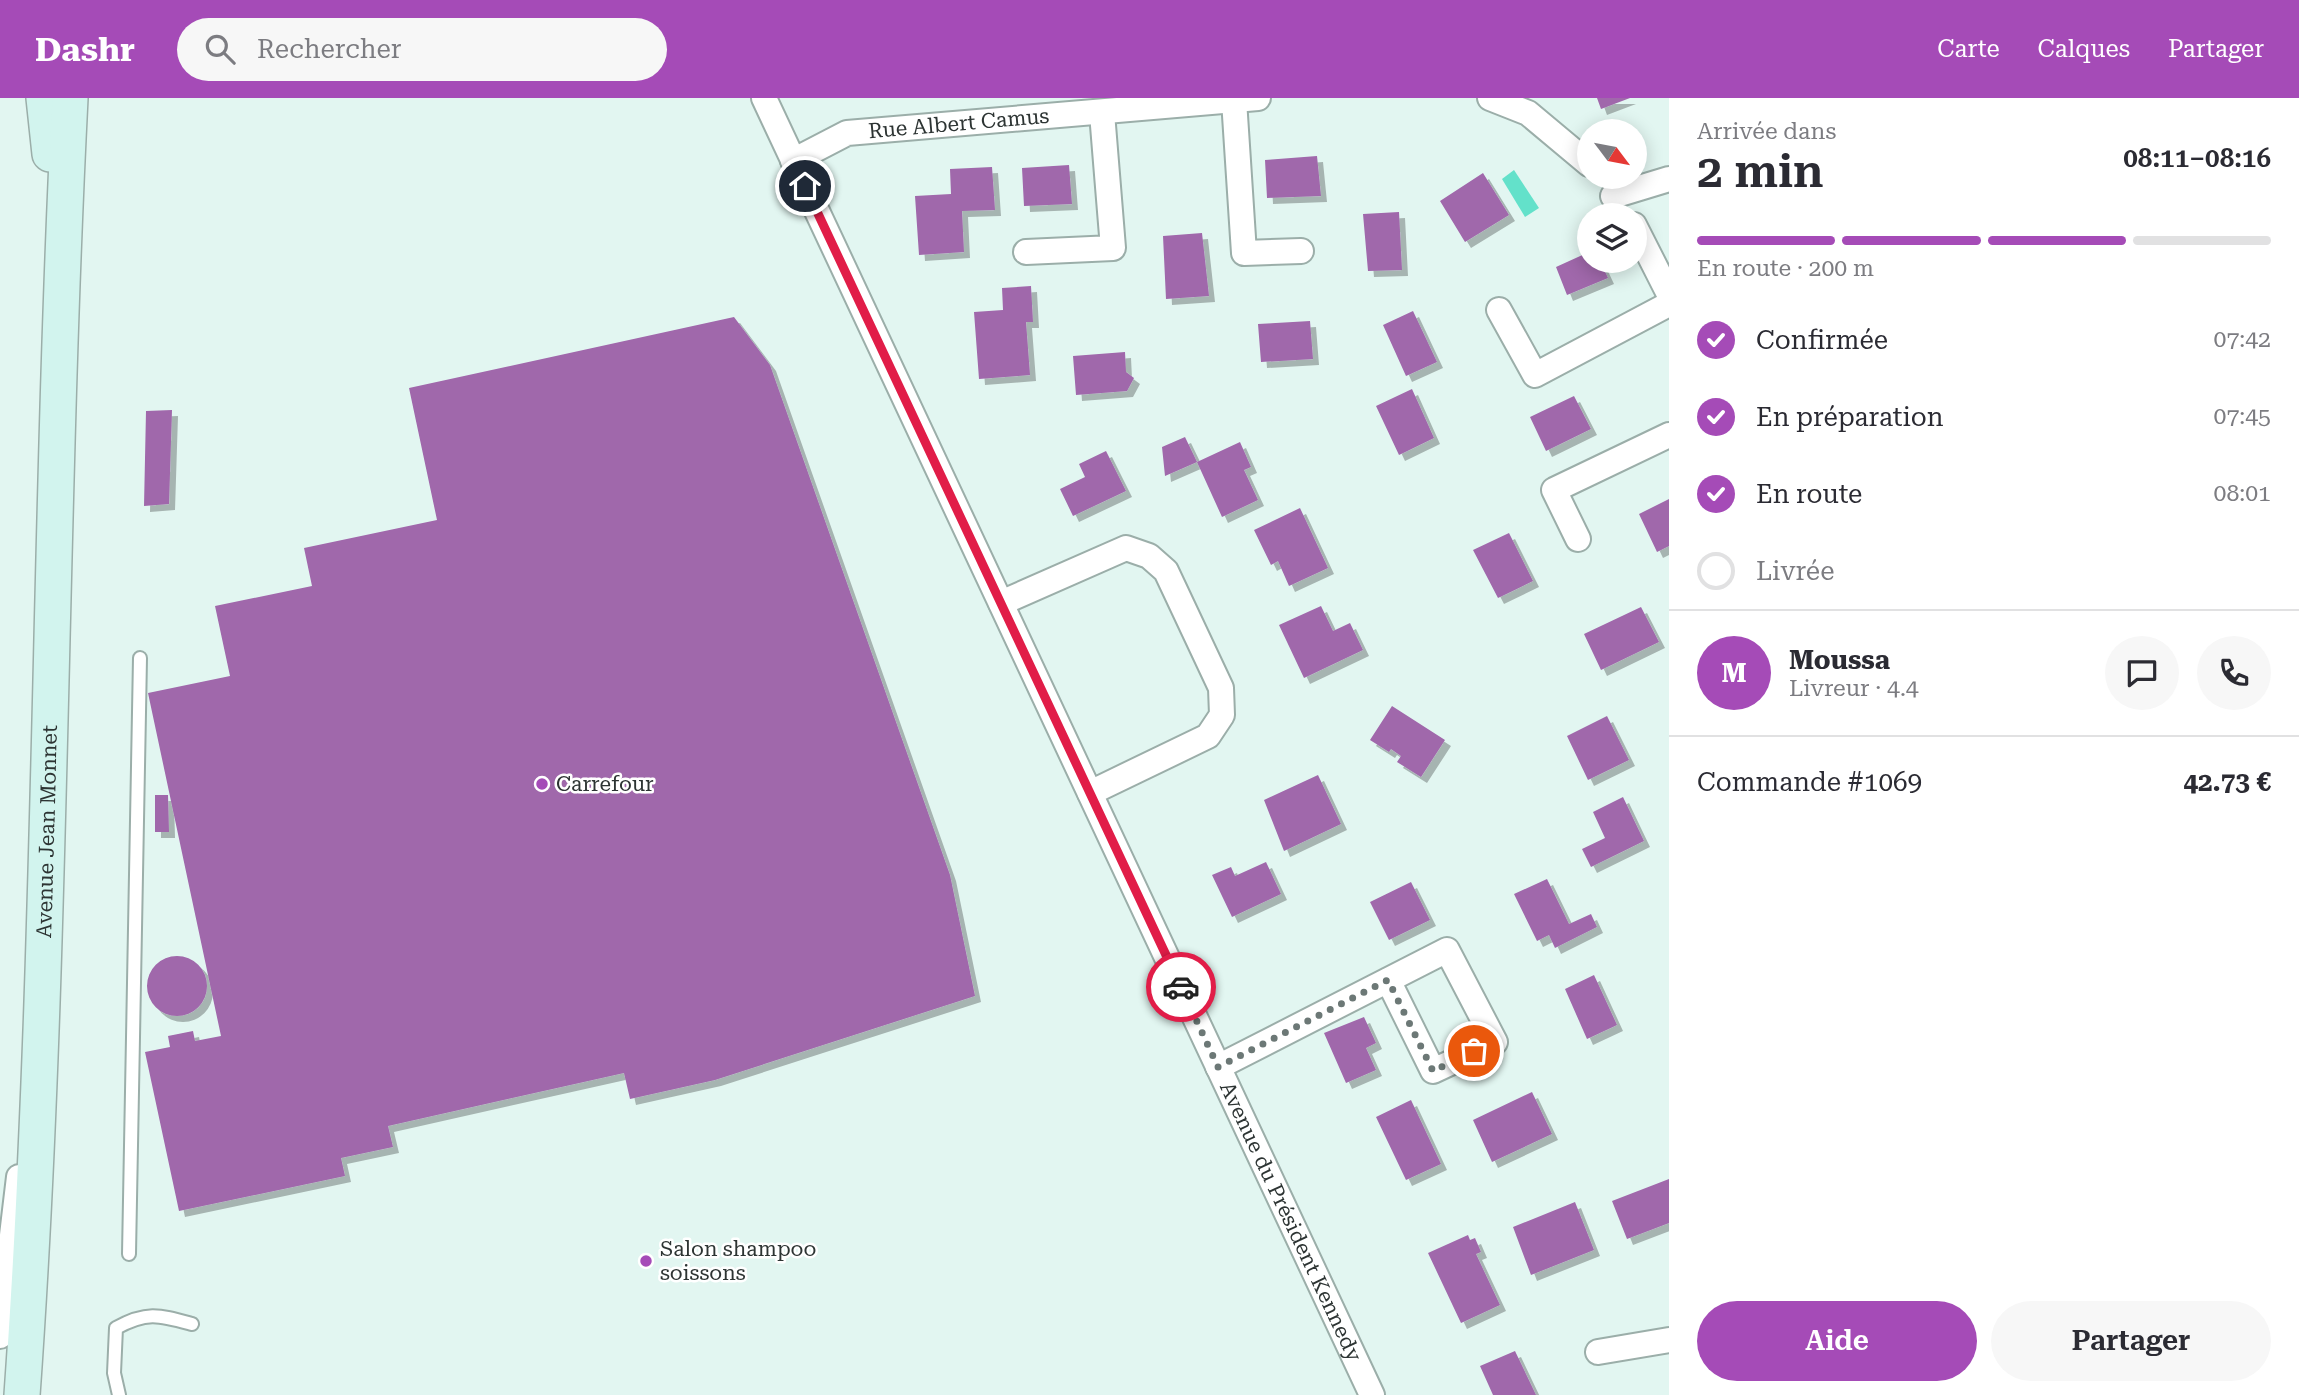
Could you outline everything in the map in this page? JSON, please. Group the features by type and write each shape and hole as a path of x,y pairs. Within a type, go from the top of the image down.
{"main road":[{"name":"Avenue Jean Monnet","path":"44,98 61,268"},
{"name":"Avenue Jean Monnet","path":"22,1395 34,1217 45,958 61,268 70,98"}],"street":[{"name":"Avenue du Président Kennedy","path":"764,98 1373,1395"},
{"name":"Rue Albert Camus","path":"793,161 847,133 1012,109 1102,113 1182,101 1246,99"},
{"path":"1246,99 1244,253 1301,251"},
{"path":"1504,101 1528,113 1577,154"},
{"path":"1026,252 1113,248 1102,113"},
{"path":"1614,196 1669,179"},
{"path":"1647,251 1669,294"},
{"path":"1499,310 1535,374 1669,304"},
{"path":"1578,539 1554,490 1669,435"},
{"path":"1001,603 1126,548 1149,556 1166,572 1215,676 1220,688 1222,715 1208,736 1090,793"},
{"path":"1218,1067 1388,980 1447,950 1495,1042 1433,1071 1388,980"},
{"path":"0,1336 45,958"},
{"path":"1598,1352 1669,1340"}],"lane":[{"path":"129,1254 140,658"},
{"path":"119,1395 114,1373 116,1328 139,1315 163,1315 192,1324"}],"shaded area":[{"path":"1514,170 1539,208 1525,217 1502,179"}],"building":[{"path":"1597,98 1630,98 1601,109"},
{"path":"1317,156 1321,196 1267,198 1265,160"},
{"path":"1069,165 1072,204 1024,206 1022,168"},
{"path":"992,167 995,210 962,211 964,252 919,255 915,196 951,194 950,169"},
{"path":"1483,173 1509,215 1465,242 1440,201"},
{"path":"1399,212 1402,270 1368,271 1363,214"},
{"path":"1202,233 1209,296 1166,299 1163,236"},
{"path":"1577,257 1577,273 1606,273 1608,278 1567,295 1556,267"},
{"path":"1031,286 1033,322 1026,322 1030,375 979,379 974,312 1003,310 1002,288"},
{"path":"1413,311 1437,362 1406,376 1383,325"},
{"name":"Carrefour","path":"734,317 770,365 950,875 975,996 715,1080 630,1099 624,1073 388,1126 393,1147 341,1158 345,1176 179,1211 145,1052 170,1047 168,1036 193,1031 195,1041 221,1036 148,693 230,676 215,606 312,586 304,548 437,520 409,388"},
{"path":"1310,321 1313,359 1261,362 1258,324"},
{"path":"1125,352 1126,372 1134,378 1127,391 1076,395 1073,356"},
{"path":"1412,389 1434,438 1399,455 1376,406"},
{"path":"1574,396 1591,429 1546,451 1530,417"},
{"path":"172,410 169,504 144,506 146,411"},
{"path":"1185,437 1197,462 1165,476 1162,447"},
{"path":"1240,442 1251,467 1244,470 1258,500 1222,517 1197,462"},
{"path":"1106,451 1126,491 1073,516 1060,489 1085,477 1079,464"},
{"path":"1669,499 1669,546 1657,552 1639,514"},
{"path":"1300,508 1328,568 1289,586 1278,561 1271,565 1254,530"},
{"path":"1509,533 1533,581 1498,598 1473,550"},
{"path":"1321,606 1333,631 1350,623 1363,650 1304,678 1279,625"},
{"path":"1641,607 1659,642 1601,670 1584,634"},
{"path":"1392,706 1445,740 1421,777 1397,762 1401,756 1370,740"},
{"path":"1607,716 1629,760 1588,780 1567,736"},
{"path":"1318,775 1341,824 1284,851 1264,800"},
{"path":"155,795 168,795 169,832 155,832"},
{"path":"1623,797 1644,841 1591,867 1582,849 1605,838 1593,812"},
{"path":"1266,862 1281,894 1232,917 1212,875 1231,867 1235,876"},
{"path":"1547,879 1569,924 1591,914 1597,927 1555,948 1549,935 1537,941 1514,894"},
{"path":"1411,882 1430,920 1389,940 1370,902"},
{"path":"177,956 198,965 207,986 198,1007 177,1016 156,1007 147,986 156,965"},
{"path":"1594,975 1617,1025 1587,1039 1565,989"},
{"path":"1364,1017 1376,1043 1366,1048 1376,1070 1346,1083 1324,1033"},
{"path":"1532,1092 1552,1134 1492,1162 1473,1120"},
{"path":"1411,1100 1441,1164 1406,1180 1376,1117"},
{"path":"1669,1179 1669,1223 1627,1239 1612,1201"},
{"path":"1575,1202 1594,1250 1531,1275 1513,1227"},
{"path":"1468,1235 1470,1240 1475,1238 1481,1252 1476,1254 1500,1305 1461,1323 1428,1253"},
{"path":"1515,1351 1536,1395 1493,1395 1480,1366"}],"way so far":[{"path":"1181,987 1218,1067 1388,980 1433,1071 1474,1051"}],"place":[{"name":"Carrefour","path":"542,784"},
{"name":"Salon shampoo soissons","path":"646,1261"}],"route":[{"path":"805,186 1181,987"}]}
